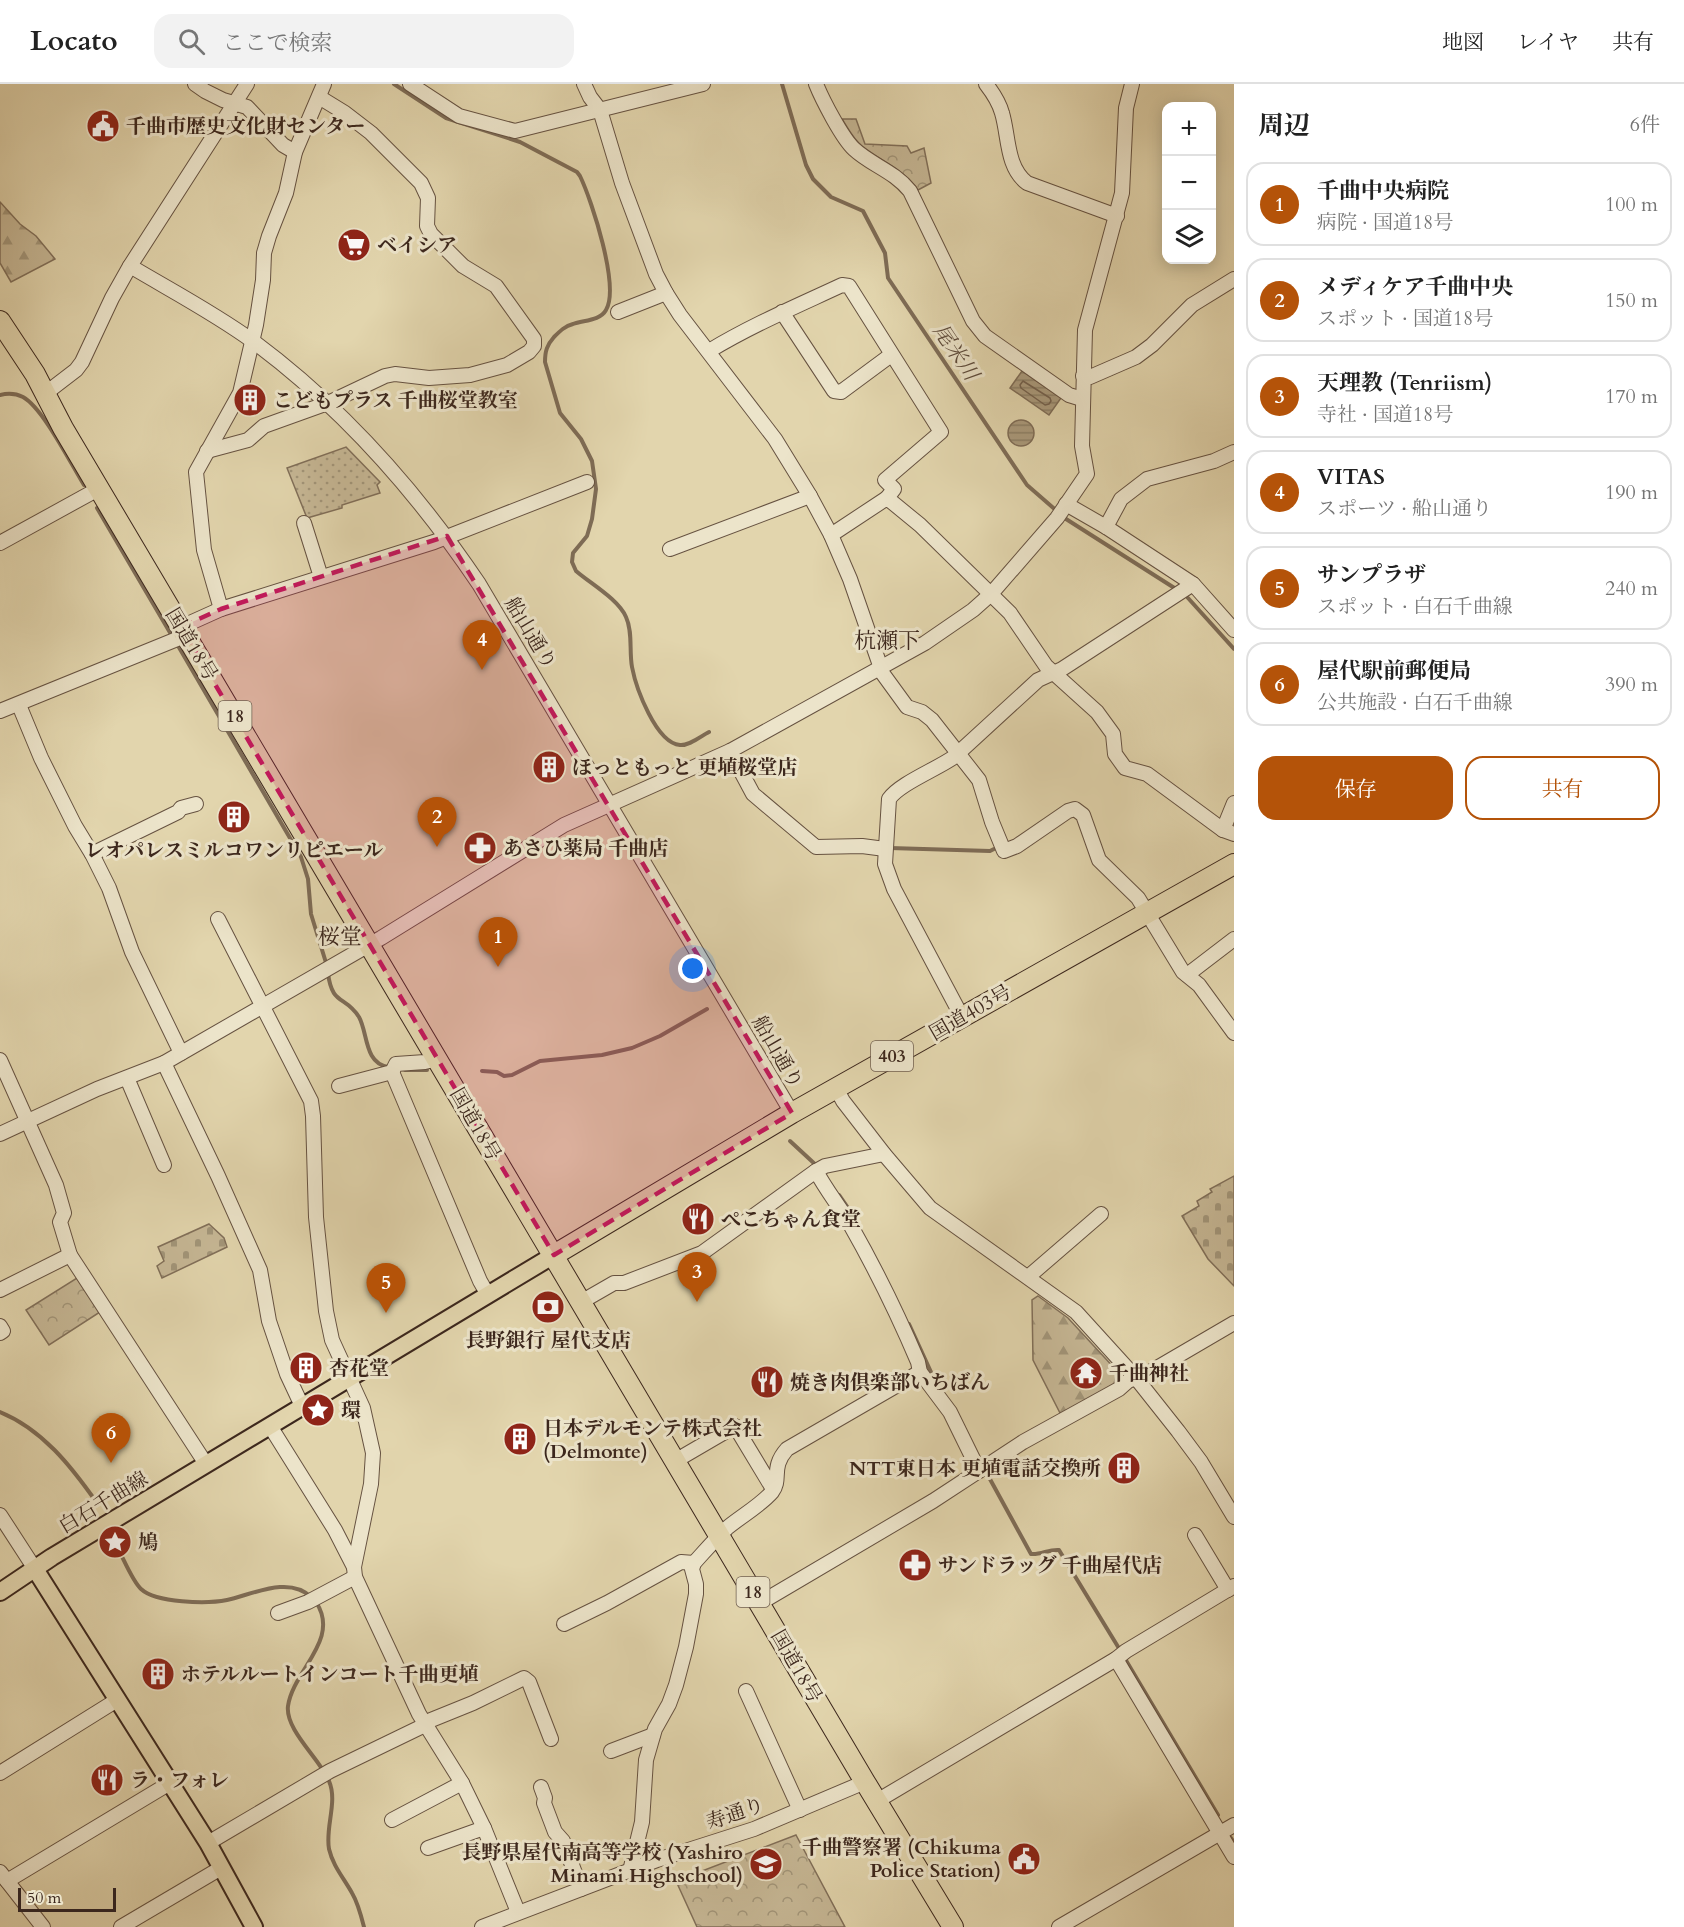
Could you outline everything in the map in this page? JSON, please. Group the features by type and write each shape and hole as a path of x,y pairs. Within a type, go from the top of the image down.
{"highway":[{"name":"国道18号","path":"0,321 12,336 46,393 63,428 953,1927"},
{"name":"国道403号","path":"554,1255 792,1113 1234,864"}],"main road":[{"name":"白石千曲線","path":"0,1592 206,1464 554,1255"},
{"path":"35,1569 208,1843 254,1927"}],"street":[{"path":"195,84 208,93 247,107 283,146 295,152"},
{"path":"46,393 70,375 82,362 130,266 247,84"},
{"path":"410,84 459,116 514,131 703,84"},
{"path":"585,84 590,97 600,110 622,183 656,274 666,293 680,315 775,439 810,496 831,535 850,579 883,674 907,707 922,712 932,720 979,780 1004,851 1017,846 1059,816 1075,809 1083,815 1099,860 1137,898 1183,972 1198,985 1234,1033"},
{"path":"816,84 846,140 854,150 888,170 910,191 973,321 986,336 1070,395 1082,399"},
{"path":"986,84 997,99 1002,112 1011,159 1019,177 1027,183 1117,216"},
{"path":"0,1134 97,1089 164,1063 370,945 564,825 730,751 882,668 926,643 991,594 1062,510 1087,474 1082,446 1085,330 1122,193 1126,108 1132,84"},
{"path":"207,451 248,440 264,426 328,403 385,376 395,374 429,378 454,377 507,365 529,352 534,346 534,339 496,286 463,266 431,234 427,226 428,198 421,183 371,133 345,113 322,90 295,152 286,193 268,236 264,253 263,280 240,393 207,451 196,472 204,550 221,609"},
{"name":"船山通り","path":"130,266 252,341 328,403 409,489 447,536 479,584 792,1113"},
{"path":"1083,376 1090,376 1136,357 1152,345 1192,305 1234,279"},
{"path":"709,351 743,330 842,285 849,286 941,432 885,480 894,489 887,498 831,535"},
{"path":"618,312 666,293"},
{"path":"782,312 834,391 840,392 891,355"},
{"path":"1106,527 1121,499 1147,479 1214,461 1234,452"},
{"path":"0,711 19,705 184,631 221,609 447,536 588,482"},
{"path":"0,543 100,488"},
{"path":"670,549 810,496"},
{"path":"887,498 920,525 1010,613 1046,666 1097,712 1113,734 1115,754 1125,768 1147,774 1229,832 1234,803"},
{"path":"1062,510 1106,527 1193,584 1234,630"},
{"path":"304,523 321,577"},
{"path":"962,1017 894,889 885,864 889,799 894,791 939,768 958,753 1038,680 1193,584"},
{"path":"19,705 41,758 109,888 132,952 181,1053"},
{"path":"730,751 753,794 816,847 862,846 885,849"},
{"path":"92,854 178,812 181,808 196,804"},
{"path":"218,919 311,1101 316,1217 326,1311 332,1340 363,1408 373,1453 371,1484 355,1572 313,1599 278,1613"},
{"path":"1187,975 1234,939"},
{"path":"339,1086 394,1068 438,1059"},
{"path":"0,1060 56,1185 64,1213 60,1222 70,1256 206,1464"},
{"path":"164,1063 260,1269 269,1321 287,1374 302,1406"},
{"path":"394,1068 471,1260 489,1295"},
{"path":"128,1078 164,1165"},
{"path":"836,1088 843,1101 905,1181 938,1216 1076,1312 1136,1378 1179,1431 1201,1462 1234,1517"},
{"path":"581,1302 614,1284 624,1283 702,1252 825,1166 884,1154"},
{"path":"816,1171 893,1303 920,1372 950,1412 984,1468"},
{"path":"1028,1277 1101,1214"},
{"path":"0,1290 70,1256"},
{"path":"760,1603 1136,1378 1234,1323"},
{"path":"0,1326 3,1331 0,1333"},
{"path":"630,1871 642,1822 646,1760 653,1735 669,1704 686,1647 696,1594 692,1569 694,1563 719,1536 773,1489 776,1484 776,1465 779,1457 787,1449 920,1372"},
{"path":"270,1426 335,1530 425,1725 462,1783 484,1828 518,1912"},
{"path":"675,1461 735,1426 773,1489"},
{"path":"0,1515 35,1569"},
{"path":"877,1801 1231,1588 1196,1535"},
{"path":"564,1624 681,1562 694,1563"},
{"path":"1120,1656 1234,1857"},
{"path":"208,1843 326,1774 431,1720 524,1678 530,1682 533,1706 551,1739"},
{"path":"746,1691 800,1810"},
{"path":"0,1773 117,1700"},
{"path":"611,1751 653,1735"},
{"name":"寿通り","path":"482,1927 657,1860 754,1829 865,1782"},
{"path":"43,1927 4,1876 170,1783"},
{"path":"392,1820 462,1783"},
{"path":"541,1787 545,1798 544,1803 555,1832 563,1841 581,1889"},
{"path":"1059,1927 1234,1825"},
{"path":"428,1848 484,1828"},
{"path":"121,1927 221,1868"}],"highlighted area":[{"path":"447,536 792,1113 554,1255 181,627 221,609"}],"green space":[{"path":"842,119 856,119 865,144 907,146 911,153 924,148 931,183 918,190 899,171 859,143"},
{"path":"0,202 20,224 36,236 55,259 11,282 0,263"},
{"path":"346,447 380,482 377,485 380,493 342,505 342,508 307,518 287,468"},
{"path":"1234,1176 1234,1286 1208,1259 1182,1216 1199,1206 1197,1201 1212,1192 1210,1189"},
{"path":"209,1224 224,1238 227,1247 162,1278 157,1266 164,1261 158,1247"},
{"path":"77,1278 100,1312 49,1345 26,1310"},
{"path":"1038,1296 1068,1318 1117,1371 1114,1384 1061,1415 1033,1360 1032,1300"},
{"path":"796,1835 845,1927 697,1927 676,1881"}],"water":[{"path":"1022,371 1061,398 1049,415 1010,388"},
{"path":"1021,420 1030,424 1034,433 1030,442 1021,446 1012,442 1008,433 1012,424"}],"waterway":[{"path":"394,84 446,118 520,142 577,172 580,176 603,244 610,283 609,299 603,314 565,327 554,337 545,355 560,413 581,439 592,461 596,489 587,536 573,553 572,562 576,571 611,598 626,617 632,667 638,688 648,713 663,735 671,742 684,745 709,732"},
{"name":"尾米川","path":"782,84 806,165 813,179 831,197 863,211 885,253 888,278 1027,485 1066,519 1176,589"},
{"path":"0,395 17,395 31,403 48,424 84,485"},
{"path":"97,508 172,636"},
{"name":"尾米川","path":"1188,598 1234,649"},
{"path":"177,644 301,857 308,879 311,914 327,966"},
{"path":"890,848 990,851 994,849"},
{"path":"328,973 336,996 349,1005 359,1017 371,1054 380,1064 388,1067"},
{"path":"482,1071 497,1072 504,1076 512,1075 540,1061 602,1055 632,1048 660,1036 707,1009"},
{"path":"405,1070 427,1070"},
{"path":"790,1141 817,1166"},
{"path":"839,1195 850,1211"},
{"path":"909,1324 936,1383"},
{"path":"0,1412 29,1428 54,1450 97,1503"},
{"path":"985,1470 1031,1554 1059,1550 1120,1650"},
{"path":"116,1545 141,1589 158,1597 195,1602 218,1601 281,1587 292,1587 311,1597"},
{"path":"316,1602 322,1616 323,1629 313,1655 292,1693 288,1706 289,1715 297,1734 329,1781 332,1797 329,1849 356,1901 364,1927"},
{"path":"1124,1657 1218,1815"},
{"path":"1231,1838 1234,1843"}],"place":[{"name":"千曲市歴史文化財センター","path":"103,126"},
{"name":"ベイシア","path":"354,245"},
{"name":"こどもプラス 千曲桜堂教室","path":"250,400"},
{"name":"VITAS","path":"482,670"},
{"name":"ほっともっと 更埴桜堂店","path":"549,767"},
{"name":"レオパレスミルコワンリピエール","path":"234,817"},
{"name":"メディケア千曲中央","path":"437,847"},
{"name":"あさひ薬局 千曲店","path":"480,848"},
{"name":"千曲中央病院","path":"498,967"},
{"name":"ぺこちゃん食堂","path":"698,1219"},
{"name":"天理教 (Tenriism)","path":"697,1302"},
{"name":"長野銀行 屋代支店","path":"548,1307"},
{"name":"サンプラザ","path":"386,1313"},
{"name":"杏花堂","path":"306,1368"},
{"name":"千曲神社","path":"1086,1373"},
{"name":"焼き肉倶楽部いちばん","path":"767,1382"},
{"name":"環","path":"318,1410"},
{"name":"日本デルモンテ株式会社 (Delmonte)","path":"520,1439"},
{"name":"屋代駅前郵便局","path":"111,1463"},
{"name":"NTT東日本 更埴電話交換所","path":"1124,1468"},
{"name":"鳩","path":"115,1542"},
{"name":"サンドラッグ 千曲屋代店","path":"915,1565"},
{"name":"ホテルルートインコート千曲更埴","path":"158,1674"},
{"name":"ラ・フォレ","path":"107,1780"},
{"name":"千曲警察署 (Chikuma Police Station)","path":"1024,1859"},
{"name":"長野県屋代南高等学校 (Yashiro Minami Highschool)","path":"766,1864"}],"district":[{"name":"杭瀬下","path":"887,640"},
{"name":"桜堂","path":"340,936"}]}
